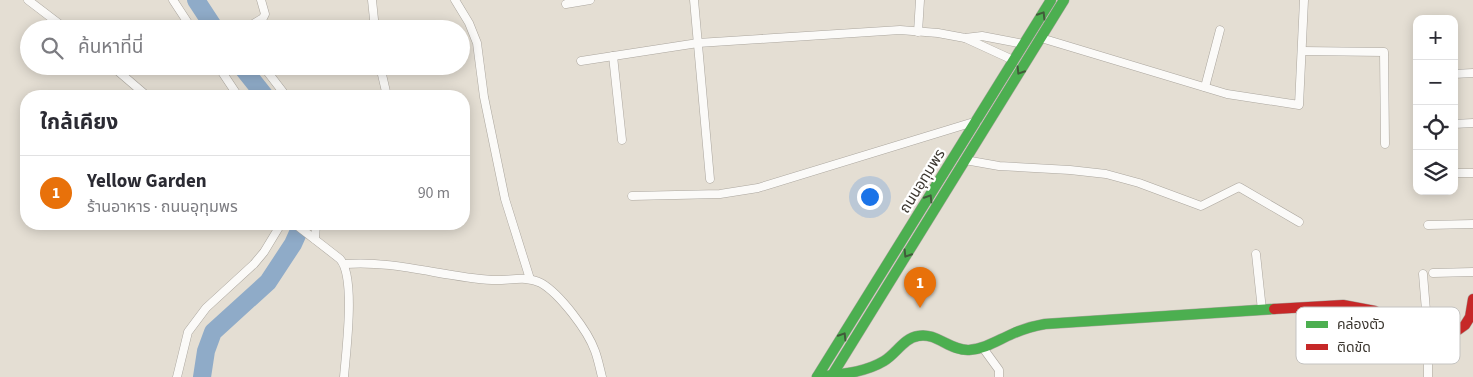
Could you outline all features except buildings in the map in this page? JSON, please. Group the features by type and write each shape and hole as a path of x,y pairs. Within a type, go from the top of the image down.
{"street":[{"path":"28,0 54,20"},
{"path":"172,0 186,20"},
{"path":"260,20 265,14 261,0"},
{"path":"372,0 374,20"},
{"path":"455,0 467,20"},
{"path":"566,4 590,0"},
{"path":"694,0 710,179"},
{"path":"918,32 920,0"},
{"name":"ถนนอุทุมพร","path":"817,377 978,121 1013,60 1051,0"},
{"name":"ถนนอุทุมพร","path":"831,376 1064,0"},
{"path":"1041,38 1227,94 1299,105 1304,0"},
{"path":"470,26 477,43 484,97 505,199 530,279"},
{"path":"581,61 698,43 900,30 965,38 982,36 1024,44"},
{"path":"1205,87 1220,30"},
{"path":"965,38 1013,60"},
{"path":"1302,51 1384,52 1385,144"},
{"path":"613,56 622,140"},
{"path":"1458,74 1473,73"},
{"path":"122,75 140,90"},
{"path":"224,75 234,90"},
{"path":"271,75 282,90"},
{"path":"382,75 386,90"},
{"path":"632,196 720,194 758,188 978,121"},
{"path":"1458,124 1473,123"},
{"path":"965,160 999,166 1106,174 1139,183 1201,206 1239,187 1299,222"},
{"path":"1458,174 1473,173"},
{"path":"1428,225 1473,224"},
{"path":"178,377 188,332 206,308 254,264 277,230"},
{"path":"303,230 345,264 380,264 493,280 530,279 539,282 550,289 589,339 595,351 602,377"},
{"path":"312,237 314,230"},
{"path":"1256,254 1262,310"},
{"path":"344,377 350,303 345,264"},
{"path":"1433,273 1473,272"},
{"path":"1423,274 1426,307"},
{"path":"1460,329 1470,317 1473,299"},
{"path":"1311,307 1343,305 1358,307"},
{"path":"817,377 850,374 872,367 894,354 907,339 919,335 934,338 958,349 966,350 983,348 1014,333 1045,324 1296,308"},
{"path":"983,348 999,370 999,377"},
{"path":"1428,364 1428,377"}],"waterway":[{"path":"196,0 209,20"},
{"path":"248,75 260,90"},
{"path":"202,377 206,351 213,332 268,282 293,244 299,230"}],"traffic: fast":[{"path":"817,377 1051,0"},
{"path":"831,377 1064,0"},
{"path":"817,377 852,372 876,365 888,358 908,340 918,336 925,335 956,348 969,350 986,346 1024,329 1045,324 1274,309"}],"traffic: jam":[{"path":"1460,329 1470,317 1473,299"},
{"path":"1308,307 1343,305 1354,307"},
{"path":"1274,309 1296,308"}],"place":[{"name":"Yellow Garden","path":"920,308"}]}
